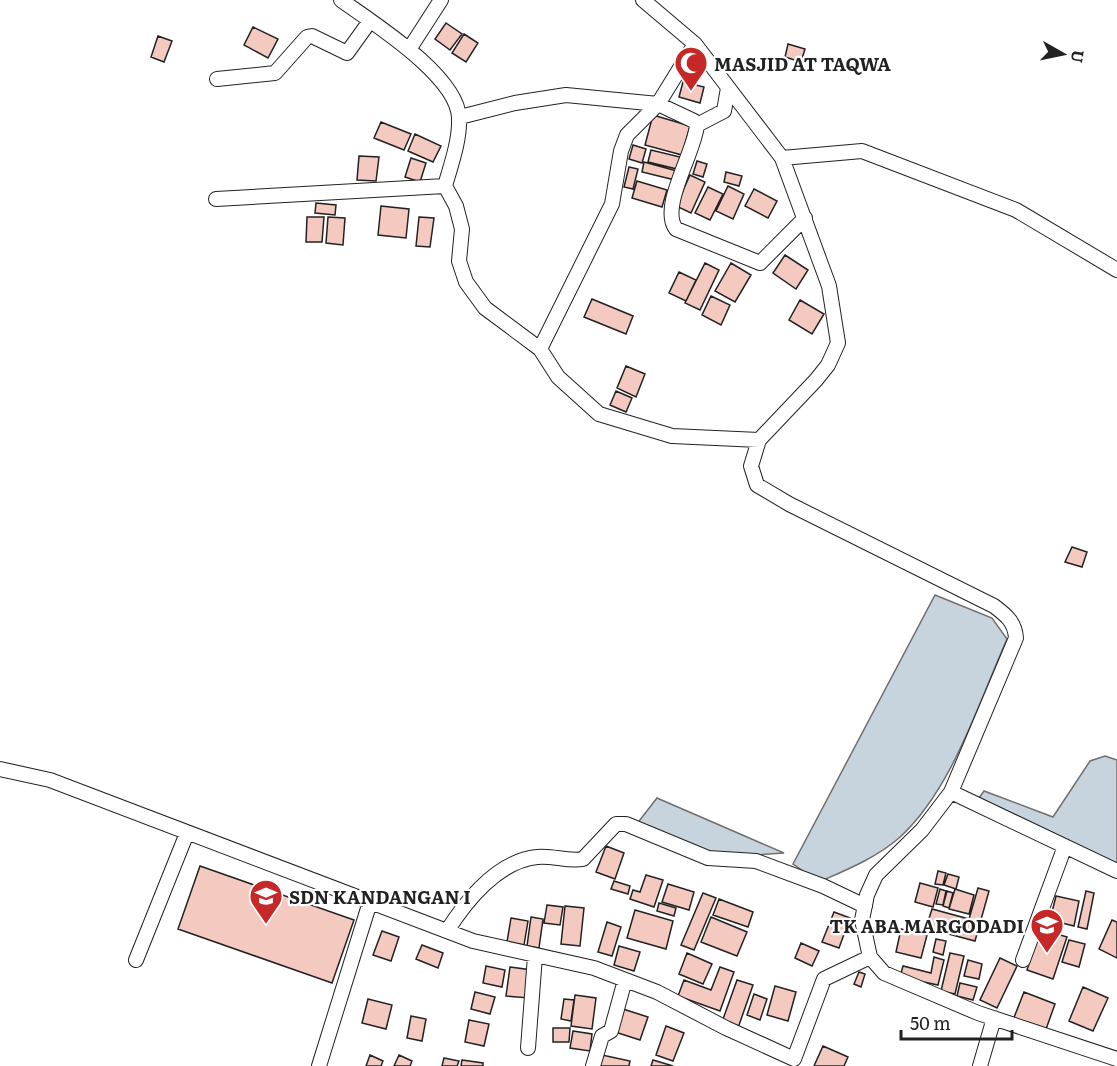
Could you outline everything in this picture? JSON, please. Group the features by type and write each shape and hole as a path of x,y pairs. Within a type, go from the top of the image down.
{"street":[{"path":"341,0 410,48 452,95 460,117 445,186 456,206 462,229 459,261 466,282 485,308 540,349 558,377 599,414 672,436 759,440"},
{"path":"410,48 441,0"},
{"path":"643,0 695,44 782,158 806,218 829,286 838,344 828,365 816,380 759,440 751,466 753,477 763,490 994,606 1013,623 1016,638 951,792 922,830 876,875 862,920 870,957 884,973 994,1018 1117,1059"},
{"path":"218,79 275,73 304,38 312,36 347,53 370,21"},
{"path":"540,349 612,204 621,151 627,135 657,104 695,44"},
{"path":"728,88 724,111 697,125 674,198 671,216 676,229 760,263 806,218"},
{"path":"460,117 515,103 566,95 657,104 694,121 697,125"},
{"path":"782,158 862,151 1016,210 1117,270"},
{"path":"216,200 445,186"},
{"path":"0,769 32,774 473,941 594,968 657,992 792,1062 824,979 870,957"},
{"path":"951,792 1117,871"},
{"path":"447,931 466,902 481,887 517,863 537,857 583,859 616,824 626,824 708,858 756,861 840,893 865,906"},
{"path":"136,960 187,833"},
{"path":"1023,960 1065,846"},
{"path":"319,1066 370,902"},
{"path":"528,1048 535,956"},
{"path":"593,1066 602,1036 611,1031 625,980"},
{"path":"980,1066 994,1018"}],"shaded area":[{"path":"935,595 992,618 1007,639 962,745 934,796 918,818 899,838 881,852 819,882 793,864"},
{"path":"1105,756 1117,760 1117,863 979,798 984,791 1053,817 1090,761"},
{"path":"657,798 784,853 712,858 636,825"}],"building":[{"path":"446,23 462,34 450,50 435,39"},
{"path":"253,27 278,39 268,58 244,45"},
{"path":"464,34 478,43 466,62 452,53"},
{"path":"158,36 172,41 164,62 151,57"},
{"path":"788,44 805,49 801,62 785,57"},
{"name":"MASJID AT TAQWA","path":"683,82 704,87 700,103 679,97"},
{"path":"653,115 690,126 682,155 645,145"},
{"path":"381,122 411,134 404,150 374,138"},
{"path":"415,134 441,146 433,162 408,151"},
{"path":"633,145 646,149 642,163 629,159"},
{"path":"651,150 680,157 677,169 648,162"},
{"path":"359,156 379,157 376,181 357,180"},
{"path":"411,158 426,163 420,182 405,177"},
{"path":"697,161 707,164 703,177 693,174"},
{"path":"644,162 677,171 675,180 642,172"},
{"path":"629,167 638,169 633,189 624,187"},
{"path":"726,172 742,176 739,186 724,182"},
{"path":"690,175 705,182 691,213 676,206"},
{"path":"637,181 667,190 662,207 632,198"},
{"path":"728,186 744,194 733,219 716,211"},
{"path":"708,187 723,194 710,220 695,213"},
{"path":"754,189 777,201 768,218 745,206"},
{"path":"316,203 336,205 335,215 315,213"},
{"path":"381,206 409,209 406,238 378,235"},
{"path":"307,217 324,217 322,242 306,242"},
{"path":"328,217 345,218 343,245 326,243"},
{"path":"419,217 434,218 430,247 416,246"},
{"path":"785,255 808,270 796,289 773,273"},
{"path":"705,263 719,270 700,310 685,303"},
{"path":"731,263 751,275 735,302 715,291"},
{"path":"679,272 696,280 686,301 669,293"},
{"path":"711,296 730,305 721,325 702,315"},
{"path":"592,299 633,316 626,334 584,317"},
{"path":"800,300 824,314 812,334 789,320"},
{"path":"626,366 645,374 636,397 617,388"},
{"path":"616,391 632,398 626,412 610,405"},
{"path":"1072,547 1087,552 1082,567 1065,562"},
{"path":"606,846 624,853 615,879 596,872"},
{"name":"SDN KANDANGAN I","path":"200,866 354,920 332,983 178,929"},
{"path":"938,871 946,873 943,885 935,884"},
{"path":"948,874 959,877 956,889 944,885"},
{"path":"646,875 663,880 654,907 630,899 633,890 640,892"},
{"path":"614,881 630,886 628,894 611,889"},
{"path":"920,883 938,888 933,907 915,902"},
{"path":"668,884 694,892 689,910 662,902"},
{"path":"978,888 989,891 975,941 926,928 932,909 969,919"},
{"path":"940,889 946,891 943,905 936,904"},
{"path":"955,889 974,895 969,914 949,909"},
{"path":"947,891 953,893 949,908 943,906"},
{"path":"1086,891 1094,893 1087,929 1078,927"},
{"path":"703,893 716,898 694,950 681,945"},
{"path":"1056,896 1079,901 1074,926 1050,920"},
{"path":"719,899 753,912 748,927 713,915"},
{"path":"659,903 676,908 674,916 657,911"},
{"path":"547,905 563,907 560,925 544,923"},
{"path":"565,906 584,908 580,946 561,944"},
{"path":"635,910 673,921 666,949 627,938"},
{"path":"834,912 850,918 839,948 822,942"},
{"path":"531,917 543,919 539,948 527,946"},
{"path":"711,917 747,932 737,956 701,942"},
{"path":"511,918 528,921 524,945 507,942"},
{"path":"1112,920 1117,922 1117,958 1099,949"},
{"path":"607,922 621,927 612,956 598,952"},
{"path":"901,929 927,935 921,958 896,952"},
{"name":"TK ABA MARGODADI","path":"1040,929 1067,937 1053,979 1027,970"},
{"path":"382,931 399,937 391,961 373,955"},
{"path":"936,939 946,941 943,955 933,952"},
{"path":"1069,940 1085,944 1079,967 1062,962"},
{"path":"801,943 819,951 812,966 795,958"},
{"path":"422,945 443,953 438,968 416,959"},
{"path":"619,946 640,952 634,971 614,965"},
{"path":"687,953 712,964 703,984 679,974"},
{"path":"950,953 964,956 955,994 941,991"},
{"path":"934,957 944,960 938,985 900,977 903,966 931,973"},
{"path":"1000,958 1017,966 997,1008 980,1000"},
{"path":"968,960 982,964 979,979 964,976"},
{"path":"486,966 505,970 502,987 483,983"},
{"path":"510,967 532,970 529,998 506,996"},
{"path":"720,967 734,972 720,1011 678,996 684,980 711,990"},
{"path":"859,972 865,974 861,987 854,984"},
{"path":"737,980 753,985 738,1028 722,1022"},
{"path":"960,983 977,987 973,1000 957,996"},
{"path":"775,986 796,992 788,1021 767,1015"},
{"path":"1083,987 1108,998 1093,1031 1069,1021"},
{"path":"475,992 495,997 490,1014 471,1009"},
{"path":"1024,992 1055,1004 1045,1032 1013,1020"},
{"path":"754,994 767,999 760,1020 747,1015"},
{"path":"575,995 596,998 592,1029 571,1026"},
{"path":"368,999 392,1005 386,1029 362,1023"},
{"path":"564,999 574,1000 571,1021 561,1019"},
{"path":"623,1009 648,1017 640,1040 615,1032"},
{"path":"411,1016 426,1019 422,1041 407,1038"},
{"path":"469,1020 489,1024 484,1046 465,1042"},
{"path":"666,1026 684,1033 673,1061 656,1055"},
{"path":"553,1028 570,1028 569,1042 553,1042"},
{"path":"573,1031 592,1034 590,1051 570,1048"},
{"path":"823,1046 848,1057 844,1066 814,1066"},
{"path":"370,1055 383,1061 381,1066 366,1066"},
{"path":"399,1055 412,1061 410,1066 394,1066"},
{"path":"602,1055 630,1061 629,1066 599,1066"},
{"path":"444,1058 459,1061 457,1066 442,1066"},
{"path":"462,1060 483,1063 483,1066 461,1066"},
{"path":"653,1060 673,1066 651,1066"}],"place":[{"name":"MASJID AT TAQWA","path":"691,92"},
{"name":"SDN KANDANGAN I","path":"266,925"},
{"name":"TK ABA MARGODADI","path":"1047,954"}]}
